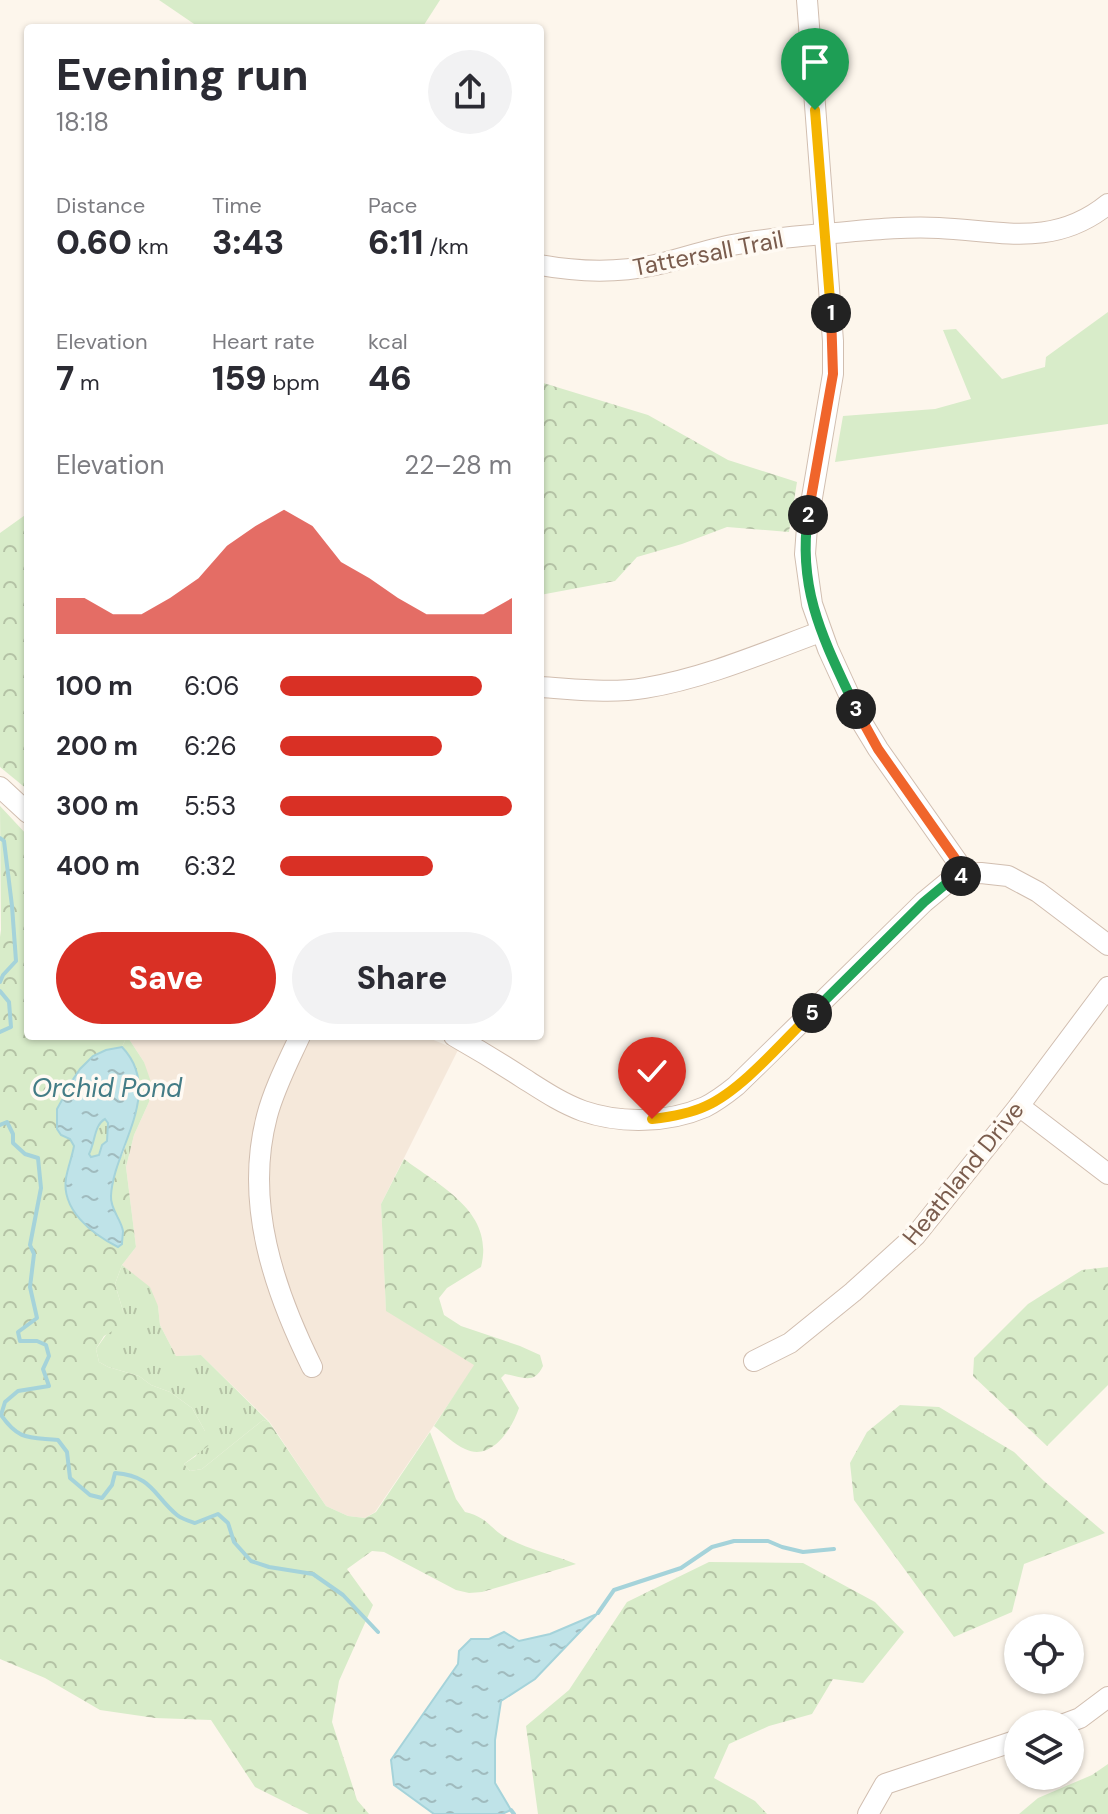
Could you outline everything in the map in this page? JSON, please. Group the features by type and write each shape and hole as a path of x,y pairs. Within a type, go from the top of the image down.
{"street":[{"path":"807,0 831,309 833,374 809,512 805,554 812,604 820,632 861,721 966,874"},
{"name":"Tattersall Trail","path":"544,266 604,271 634,269 736,244 924,227 1008,235 1046,233 1085,220 1108,204"},
{"path":"544,687 643,689 707,673 820,632"},
{"path":"0,787 24,809"},
{"path":"461,1040 552,1096 581,1110 625,1120 652,1119 693,1111 721,1098 736,1086 924,902 953,878 966,874 996,874 1020,881 1108,945"},
{"name":"Heathland Drive","path":"754,1361 790,1343 916,1235 1019,1106 1108,987"},
{"path":"298,1040 268,1112 260,1159 260,1190 263,1231 276,1281 312,1367"},
{"path":"1019,1106 1108,1174"},
{"path":"1084,1715 1108,1697"},
{"path":"868,1814 885,1784 1004,1745"}],"shaded area":[{"path":"130,1040 434,1040 458,1050 381,1204 386,1310 475,1365 375,1512 365,1518 348,1516 326,1506 269,1421 201,1355 176,1356 160,1325 158,1306 122,1265 136,1247 126,1167 134,1135 149,1102 144,1062"}],"green space":[{"path":"159,0 440,0 425,24 194,24"},
{"path":"1108,312 1108,424 835,462 843,416 935,409 971,399 943,330 956,329 1002,379 1045,367 1046,357"},
{"path":"544,383 648,415 728,460 797,482 789,532 727,527 637,557 615,581 544,594"},
{"path":"24,516 24,787 0,767 0,533"},
{"path":"0,806 24,832 24,1040 125,1040 122,1047 106,1050 72,1081 68,1096 57,1109 61,1135 70,1139 74,1146 67,1187 75,1214 123,1230 113,1208 111,1188 124,1151 136,1247 122,1265 115,1284 123,1311 121,1326 104,1336 96,1349 99,1362 139,1376 192,1408 205,1431 212,1436 208,1446 184,1464 190,1471 202,1469 263,1420 269,1422 326,1506 348,1516 365,1518 376,1512 430,1432 456,1499 465,1512 480,1517 517,1543 576,1564 482,1592 469,1593 456,1590 384,1552 372,1551 347,1569 373,1605 339,1681 332,1722 357,1800 369,1814 309,1814 255,1787 211,1720 155,1718 100,1710 45,1678 0,1659"},
{"path":"125,1040 130,1040 144,1062 151,1082 149,1102 134,1135 126,1167 124,1151 138,1102 127,1053 122,1047"},
{"path":"105,1119 108,1123 107,1141 99,1155 91,1157 89,1154 96,1130"},
{"path":"404,1159 462,1203 480,1231 483,1248 481,1267 447,1288 439,1298 444,1315 461,1326 540,1355 543,1366 532,1378 505,1374 501,1378 519,1408 506,1434 483,1451 465,1449 434,1426 474,1365 386,1311 381,1204"},
{"path":"122,1265 150,1287 158,1306 160,1325 176,1356 201,1355 269,1422 263,1420 202,1469 190,1471 184,1464 196,1456 205,1431 192,1408 139,1376 99,1362 96,1349 123,1311 115,1284"},
{"path":"1108,1267 1108,1385 1047,1446 973,1376 974,1358 1028,1304 1082,1270"},
{"path":"900,1405 939,1407 1014,1452 1105,1533 1024,1564 1012,1612 954,1637 854,1500 850,1463 867,1432"},
{"path":"709,1562 803,1563 875,1602 904,1632 863,1683 833,1679 812,1714 769,1726 729,1744 714,1778 755,1801 767,1814 538,1814 526,1726 569,1690 627,1602"},
{"path":"1108,1764 1108,1814 1019,1814 1038,1798 1057,1790 1084,1790 1084,1778"}],"water":[{"name":"Orchid Pond","path":"122,1047 134,1064 139,1083 138,1102 111,1196 123,1231 122,1244 118,1247 89,1228 73,1210 68,1200 66,1178 74,1146 57,1129 57,1109 68,1096 72,1081 93,1056","holes":["105,1119 108,1123 107,1141 99,1155 91,1157 89,1154 99,1125"]},
{"path":"597,1614 535,1679 501,1701 495,1740 495,1783 511,1810 502,1814 434,1814 394,1785 391,1760 458,1664 459,1651 471,1639 489,1639 504,1632 519,1641 550,1634"}],"waterway":[{"path":"0,838 4,841 16,961 0,982"},
{"path":"0,991 9,1002 11,1027 0,1032"},
{"path":"0,1125 7,1122 13,1134 13,1143 25,1154 38,1158 41,1188 30,1245 34,1254 30,1287 37,1318 18,1332 20,1341 37,1341 46,1345 49,1356 43,1369 49,1386 18,1391 5,1402 1,1415 19,1434 58,1440 67,1452 70,1478 90,1495 102,1498 112,1485 115,1473 145,1482 183,1519 195,1523 218,1514 228,1523 234,1542 251,1561 313,1574 343,1595 378,1632"},
{"path":"598,1613 614,1590 681,1568 712,1547 734,1541 768,1541 803,1552 834,1549"},
{"path":"511,1810 514,1814"}],"route":[{"path":"652,1119 693,1111 721,1098 778,1047 924,902 953,878 966,874 861,721 820,632 812,604 805,554 807,527 833,374 831,309 815,110"}]}
